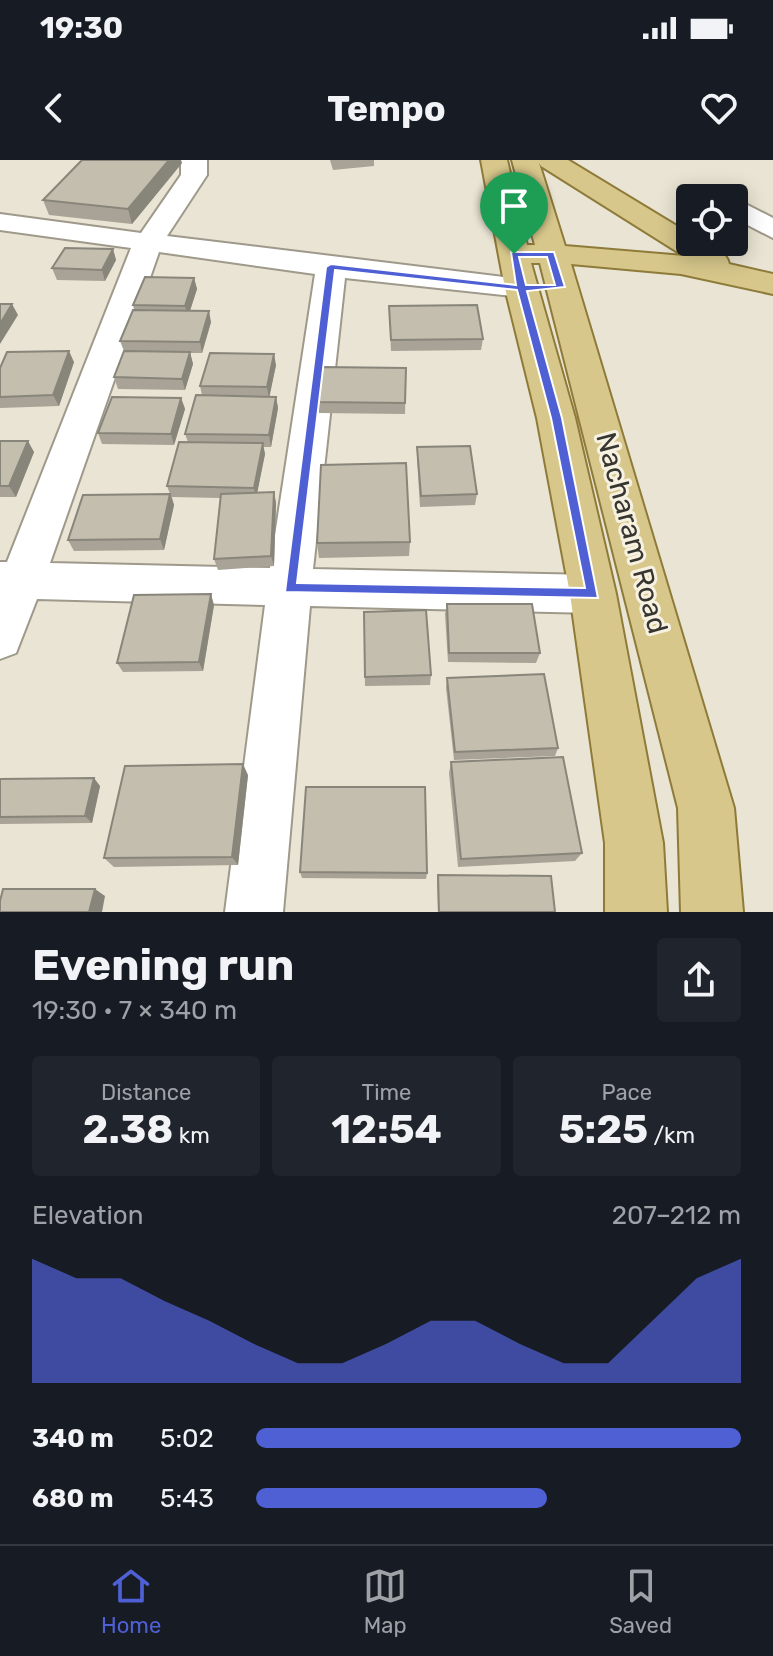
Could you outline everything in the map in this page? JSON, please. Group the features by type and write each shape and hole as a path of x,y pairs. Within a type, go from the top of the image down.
{"main road":[{"name":"Nacharam Road","path":"494,160 537,271 600,416 706,808 712,912"},
{"name":"Nacharam Road","path":"525,160 556,418 593,594 634,843 636,912"},
{"path":"550,160 733,273"},
{"path":"537,271 638,258 733,273 773,284"},
{"path":"537,271 652,286 773,308"}],"street":[{"path":"0,639 10,580 148,243 194,175 194,160"},
{"path":"748,215 773,230"},
{"path":"0,222 331,267 537,271"},
{"path":"254,912 289,588 331,267"},
{"path":"10,580 593,594"}],"building":[{"path":"82,160 169,160 128,209 43,200"},
{"path":"65,248 113,249 102,270 52,268"},
{"path":"145,277 194,278 185,306 133,305"},
{"path":"0,304 12,304 0,324"},
{"path":"477,305 483,339 391,340 389,306"},
{"path":"133,310 209,311 200,342 120,341"},
{"path":"69,351 53,395 0,397 0,368 7,352"},
{"path":"124,351 190,352 182,379 114,377"},
{"path":"210,353 274,354 267,387 200,386"},
{"path":"322,367 406,368 405,403 318,402"},
{"path":"196,395 276,397 269,435 185,434"},
{"path":"112,397 181,398 171,434 98,433"},
{"path":"0,441 28,441 9,486 0,486"},
{"path":"179,442 263,443 254,488 167,486"},
{"path":"470,446 477,494 421,496 417,447"},
{"path":"406,463 410,542 317,543 321,465"},
{"path":"274,492 271,556 214,559 221,494"},
{"path":"170,494 160,539 68,540 83,495"},
{"path":"211,594 199,662 117,663 134,595"},
{"path":"447,604 532,604 540,653 449,653"},
{"path":"426,610 431,675 365,677 364,612"},
{"path":"544,674 558,748 455,752 447,678"},
{"path":"563,757 582,853 461,859 451,762"},
{"path":"243,764 232,857 104,858 125,766"},
{"path":"94,778 85,816 0,817 0,779"},
{"path":"306,787 425,787 427,873 300,872"},
{"path":"438,875 551,876 555,912 439,912"},
{"path":"3,889 95,889 89,912 0,912"}],"route":[{"path":"514,254 521,288 331,267 289,588 593,594 556,418 521,288 560,287 551,254 514,254"}]}
